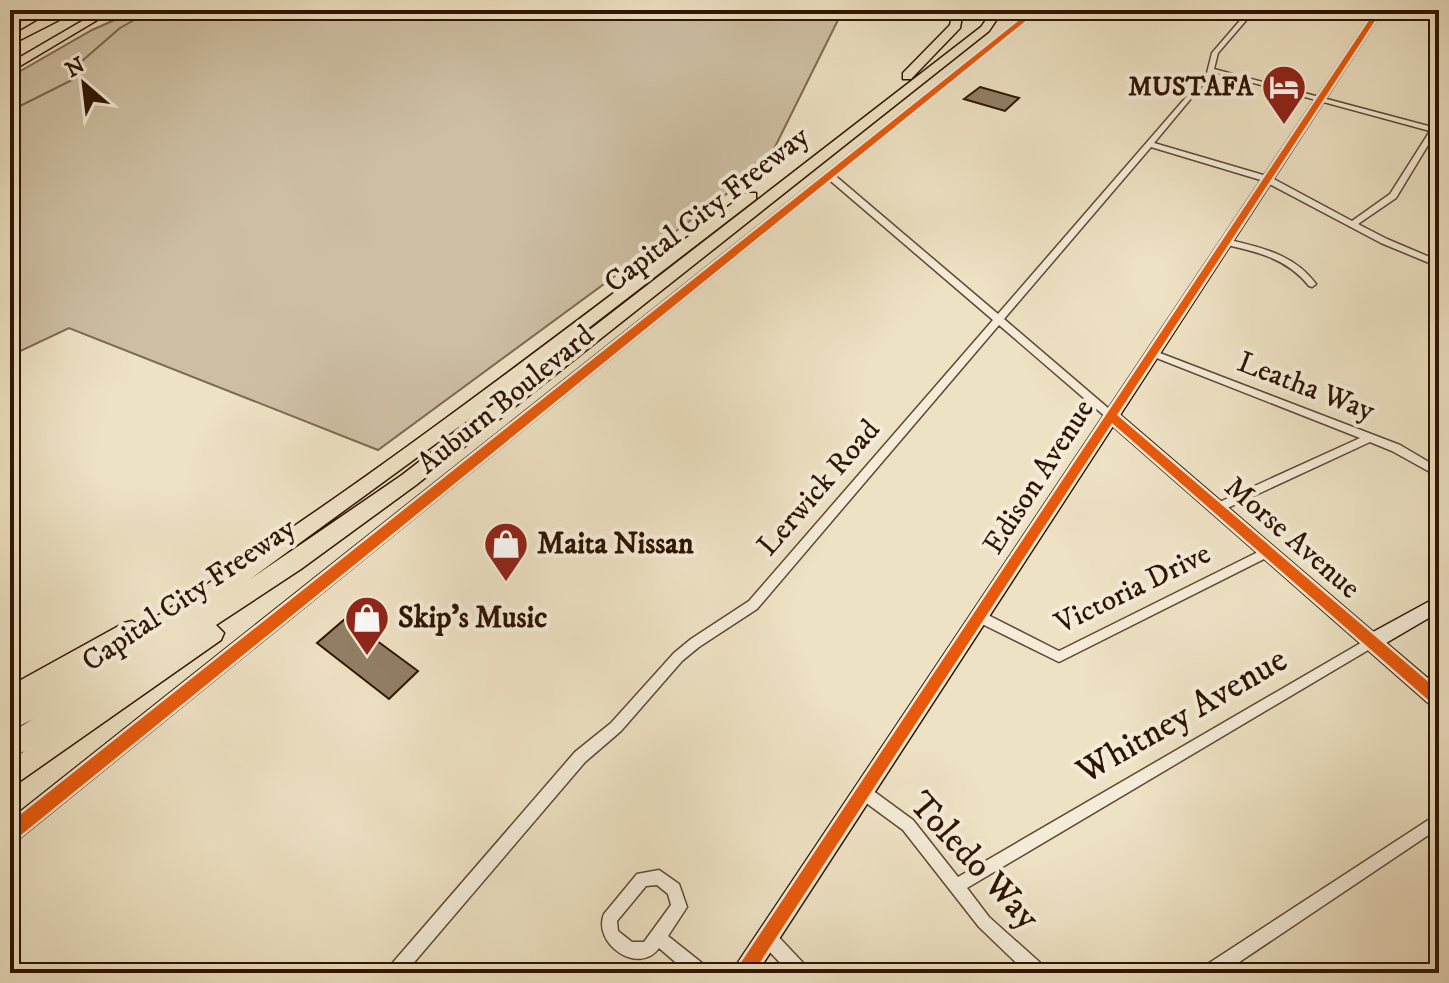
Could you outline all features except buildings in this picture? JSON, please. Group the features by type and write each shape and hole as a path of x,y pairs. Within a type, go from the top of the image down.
{"highway":[{"path":"10,36 62,10"},
{"path":"10,42 55,18 62,10"},
{"path":"10,68 109,10"},
{"path":"907,76 956,26 958,10"},
{"name":"Capital City Freeway","path":"10,747 155,655 409,480 981,18 998,10"},
{"path":"981,18 1009,10"},
{"name":"Capital City Freeway","path":"10,720 232,581 475,406 967,27"},
{"path":"10,776 222,626 409,480"},
{"path":"10,698 159,614 232,581"}],"street":[{"name":"Auburn Boulevard","path":"10,833 1036,10"},
{"name":"Lerwick Road","path":"395,973 580,757 616,727 678,657 753,605 1150,144 1212,70 1215,53 1252,10"},
{"name":"Edison Avenue","path":"743,973 1379,10"},
{"path":"1212,70 1438,127 1393,196 1352,224"},
{"path":"1150,144 1267,179 1352,224 1439,264"},
{"name":"Morse Avenue","path":"829,175 1439,700"},
{"path":"1225,242 1285,262 1299,270 1312,284"},
{"name":"Leatha Way","path":"1152,353 1396,448 1439,473"},
{"path":"1217,508 1369,438"},
{"name":"Victoria Drive","path":"978,616 1059,657 1268,552"},
{"name":"Whitney Avenue","path":"958,885 1439,603"},
{"name":"Toledo Way","path":"863,792 908,825 984,922 1039,973"},
{"path":"1209,973 1439,820"},
{"path":"659,877 674,889 679,907 657,937 648,950 629,950 611,935 609,919 642,879 659,877"},
{"path":"657,937 701,973"},
{"path":"766,937 801,973"}],"shaded area":[{"path":"137,10 843,10 766,165 378,450 69,328 10,356 10,77 92,30"}],"waterway":[{"path":"10,111 72,80 78,74 74,68 120,28 152,10"}],"tram line":[{"path":"10,26 41,10"}],"cycle path":[{"path":"10,833 1036,10"},
{"path":"743,973 1379,10"},
{"path":"1111,416 1439,700"}],"place":[{"name":"MUSTAFA","path":"1284,126"},
{"name":"Maita Nissan","path":"506,583"},
{"name":"Skip's Music","path":"367,657"}]}
